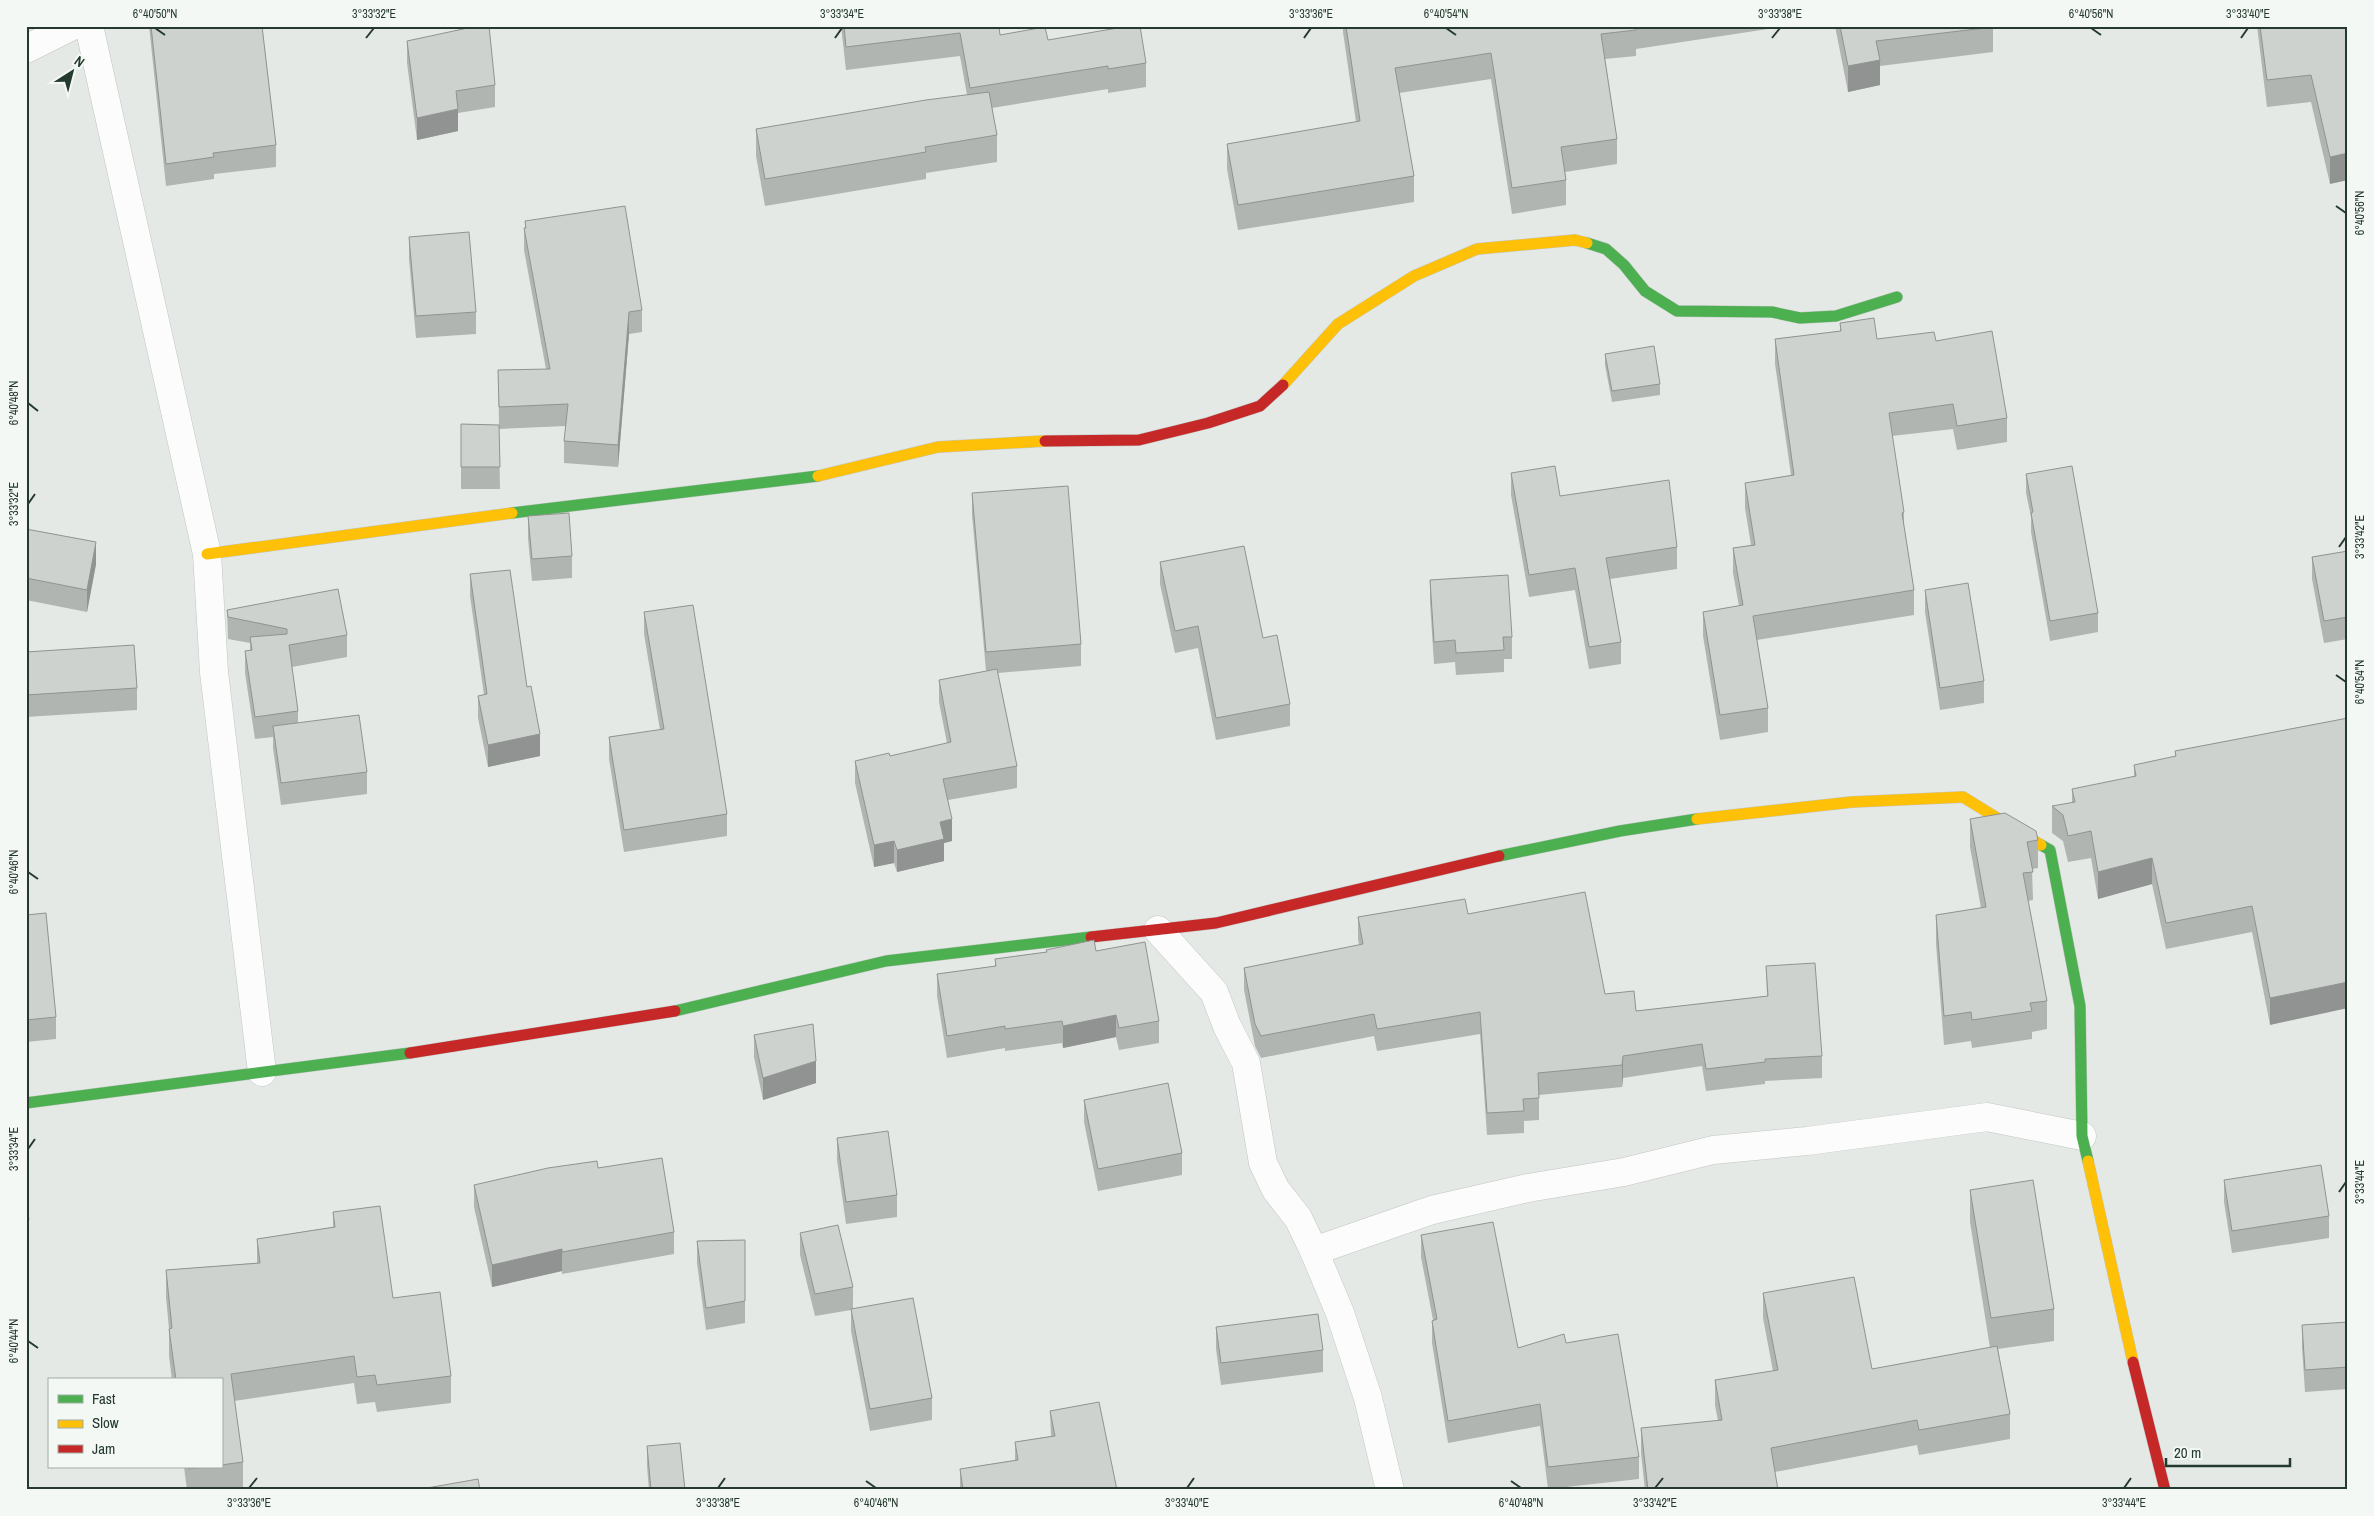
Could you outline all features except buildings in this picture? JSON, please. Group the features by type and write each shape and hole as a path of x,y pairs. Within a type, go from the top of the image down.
{"street":[{"path":"26,48 72,26"},
{"path":"89,26 208,554 214,672 262,1072"},
{"path":"208,554 625,498 825,475 938,447 1055,440 1139,440 1200,425 1260,406 1291,378 1338,324 1414,276 1477,249 1575,240 1606,249 1624,265 1645,291 1677,311 1772,312 1800,318 1836,316 1896,297"},
{"path":"26,1103 462,1046 657,1015 886,961 1216,923 1464,864 1620,832 1740,813 1852,802 1962,797 2050,850 2080,1006 2082,1136 2136,1377 2165,1490"},
{"path":"1158,930 1214,992 1227,1026 1246,1063 1263,1163 1276,1190 1298,1218 1340,1313 1368,1398 1390,1490"},
{"path":"1314,1251 1432,1210 1528,1188 1624,1172 1713,1150 1807,1141 1987,1117 2082,1136"}],"traffic: fast":[{"path":"1587,243 1606,249 1624,265 1645,291 1677,311 1772,312 1800,318 1836,316 1897,297"},
{"path":"512,513 818,476"},
{"path":"1499,856 1620,831 1697,819"},
{"path":"2041,845 2050,850 2080,1006 2082,1136 2088,1161"},
{"path":"675,1011 886,961 1091,937"},
{"path":"26,1103 410,1053"}],"traffic: slow":[{"path":"1283,385 1338,324 1414,276 1477,249 1575,240 1587,243"},
{"path":"818,476 938,447 1045,441"},
{"path":"207,554 512,513"},
{"path":"1697,819 1852,802 1963,797 2041,845"},
{"path":"2088,1161 2133,1362"}],"traffic: jam":[{"path":"1045,441 1139,440 1208,423 1260,406 1283,385"},
{"path":"1091,937 1216,923 1499,856"},
{"path":"410,1053 675,1011"},
{"path":"2133,1362 2165,1490"}]}
